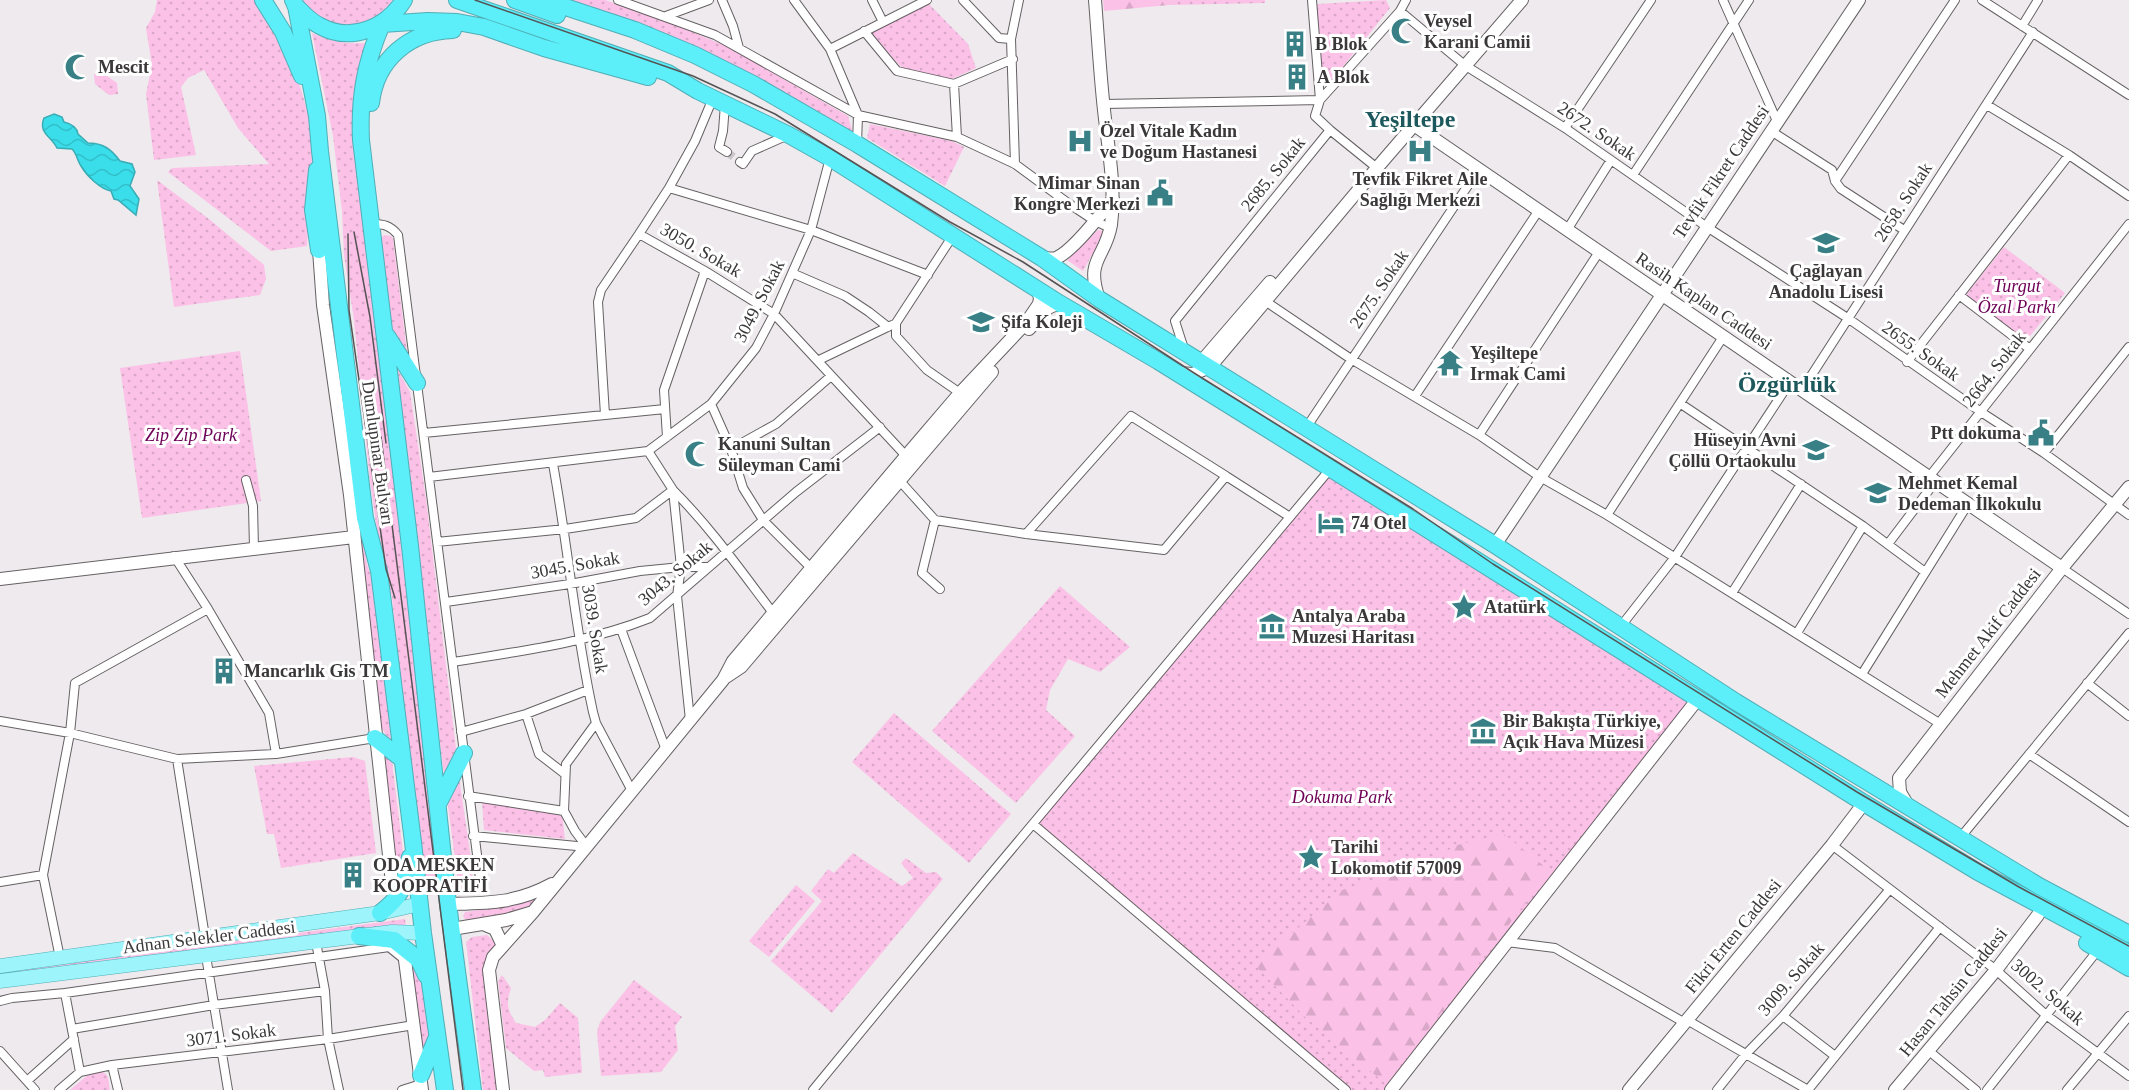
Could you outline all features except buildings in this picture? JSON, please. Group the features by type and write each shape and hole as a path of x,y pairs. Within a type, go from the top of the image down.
{"highway":[{"path":"263,0 276,18 292,49 317,116"},
{"path":"382,24 396,12 404,0"},
{"path":"457,0 668,73 830,158 952,237 1178,373 1864,803 1978,872 2129,953"},
{"path":"515,0 753,84"},
{"path":"544,0 635,30 695,55 753,84 857,144 1042,258 1100,299 1495,545 1736,702 2039,886 2129,934"},
{"path":"292,2 314,23 336,32 360,32 382,24 457,22 484,27 544,48 712,97"},
{"name":"Dumlupınar Bulvarı","path":"292,2 317,116 364,518 379,571 423,933 445,1090"},
{"name":"Dumlupınar Bulvarı","path":"382,24 364,78 360,116 448,904 473,1090"},
{"path":"365,164 373,86 382,67 392,56 408,43 428,34 450,30 511,36"},
{"path":"319,250 313,210 313,191 320,151"},
{"path":"385,333 417,383"},
{"path":"350,495 364,518"},
{"path":"1495,545 1492,559 1496,571"},
{"path":"375,738 402,759"},
{"path":"438,805 464,753"},
{"path":"380,913 395,902 403,889 413,842"},
{"path":"2001,862 2039,878 2129,928"},
{"path":"1978,872 2009,897 2037,915 2129,968"},
{"path":"420,904 448,904"},
{"path":"423,933 452,928"},
{"path":"359,936 394,940 419,960 430,986"},
{"path":"421,1083 438,1036"}],"main road":[{"name":"Adnan Selekler Caddesi","path":"0,966 380,913 420,904"},
{"name":"Adnan Selekler Caddesi","path":"0,981 402,931 423,933"}],"street":[{"path":"618,0 715,35 858,116 957,137 1015,164 1095,221 1110,228"},
{"path":"666,16 709,0"},
{"path":"722,0 739,48"},
{"path":"794,0 830,49 858,116 857,144"},
{"path":"872,0 884,22"},
{"path":"830,49 927,0"},
{"path":"963,0 999,38 1011,39"},
{"path":"1015,164 1011,39 1019,0"},
{"path":"1095,0 1103,104 1114,198 1110,228 1094,270 1093,279 1100,299"},
{"name":"2685. Sokak","path":"1184,351 1175,321 1330,130 1315,116 1320,100 1312,0"},
{"path":"1103,104 1320,100 1400,10 1406,0"},
{"path":"1178,373 1193,374 1265,301 1414,125 1514,0"},
{"path":"1205,364 1372,164 1522,0"},
{"path":"1565,128 1652,0"},
{"path":"1723,0 1774,126 1832,170 1835,181 1841,189 1904,230"},
{"path":"1633,175 1749,0"},
{"name":"Tevfik Fikret Caddesi","path":"1495,545 1859,0"},
{"path":"1835,181 1955,0"},
{"path":"1982,0 2129,95"},
{"path":"2022,26 2038,0"},
{"name":"2672. Sokak","path":"1400,10 1464,64 1565,128 1707,227"},
{"path":"864,31 897,71 954,84 1013,59"},
{"name":"2658. Sokak","path":"1802,390 2033,32"},
{"path":"954,84 957,137"},
{"path":"712,97 723,131 719,147 727,152"},
{"path":"639,234 669,188 695,141 712,97"},
{"path":"1987,105 2070,155 2129,196"},
{"name":"Rasih Kaplan Caddesi","path":"1414,125 2062,568"},
{"path":"1330,130 1372,164"},
{"path":"740,162 743,165 752,151 789,135"},
{"path":"1907,362 2070,155"},
{"name":"3049. Sokak","path":"429,477 648,451 711,404 756,348 774,314 811,230 830,158"},
{"path":"1567,230 1611,160"},
{"name":"2675. Sokak","path":"1306,428 1479,169"},
{"path":"669,188 811,230 928,274"},
{"path":"1042,258 1059,257 1114,198"},
{"path":"1415,396 1539,210"},
{"path":"372,224 384,224 398,235 481,886"},
{"name":"2664. Sokak","path":"1888,544 1981,412 2129,224"},
{"name":"2655. Sokak","path":"1707,227 1849,320 1907,362 2044,453 2129,515"},
{"name":"3050. Sokak","path":"605,415 598,302 601,290 639,234 705,271 774,314 910,459"},
{"path":"819,360 892,325 952,237"},
{"path":"319,250 323,305 350,495 393,892"},
{"path":"1479,435 1599,252"},
{"path":"668,437 664,390 705,271"},
{"path":"792,273 845,296 892,325 896,336 927,370 960,393"},
{"path":"503,1090 489,970 494,957 587,847 723,680 733,661 811,568 1029,325 1039,304 1038,290"},
{"path":"1959,295 2030,349"},
{"path":"1265,301 1351,359 1479,435 1540,477 1607,515 1939,723"},
{"path":"723,680 741,667 899,480 910,459 960,393 1029,325 1048,308 1059,303"},
{"path":"1607,515 1723,337"},
{"path":"2044,453 2129,347"},
{"path":"731,449 776,424 831,376"},
{"path":"1621,626 1675,557 1790,382"},
{"path":"711,404 731,449 743,488 763,520 811,568"},
{"path":"1681,404 1863,526 1925,572"},
{"path":"424,433 665,409"},
{"path":"1026,534 1131,416 1290,517"},
{"name":"3043. Sokak","path":"453,662 580,640 650,618 763,520 880,427"},
{"path":"648,451 673,490 698,515 773,613"},
{"name":"3039. Sokak","path":"553,464 565,529 570,584 588,690 596,723 632,791"},
{"path":"813,1090 1331,468"},
{"path":"899,480 935,520 1026,534 1164,550 1226,476"},
{"path":"246,480 253,506 254,548"},
{"path":"1732,593 1801,484"},
{"name":"Mehmet Akif Caddesi","path":"1909,808 1899,792 1899,778 1939,723 2129,487"},
{"path":"437,542 565,529 636,518 673,490"},
{"path":"673,490 681,567 677,596 690,720"},
{"path":"1862,674 1968,504"},
{"path":"935,520 922,573 940,589"},
{"path":"1797,633 1863,526"},
{"path":"0,579 174,556 354,537"},
{"path":"174,556 269,713 276,754"},
{"name":"3045. Sokak","path":"446,602 640,571 709,567"},
{"path":"2062,568 2129,614"},
{"path":"60,958 44,875 70,733 75,683 208,609"},
{"path":"621,629 666,750"},
{"path":"1960,838 2129,633"},
{"path":"2087,683 2129,716"},
{"path":"461,732 526,714 588,690"},
{"path":"1391,1090 1697,700"},
{"path":"526,714 539,754 565,774"},
{"path":"0,721 70,733 177,759 276,754 375,738"},
{"path":"587,847 564,811 565,774 566,764 596,723"},
{"path":"2029,754 2129,822"},
{"path":"177,759 205,938"},
{"path":"468,796 564,811"},
{"name":"Fikri Erten Caddesi","path":"1629,1090 1832,845 1864,803"},
{"path":"1033,824 1346,1090"},
{"path":"473,836 587,847"},
{"name":"3002. Sokak","path":"1832,845 1996,970 2046,1016 2129,1076"},
{"path":"0,882 44,875"},
{"path":"448,904 493,903 521,898 558,881"},
{"name":"3009. Sokak","path":"1717,1090 1890,889"},
{"path":"452,928 482,924 533,912"},
{"name":"Hasan Tahsin Caddesi","path":"1895,1090 1996,970 2037,915"},
{"path":"482,924 495,929 503,945"},
{"path":"1507,942 1555,948 1808,1090 1940,927"},
{"path":"316,942 325,991 328,1039 339,1090"},
{"path":"0,1001 389,947 405,960 421,1083 402,1090"},
{"path":"1987,1090 2098,950"},
{"path":"206,956 228,1090"},
{"path":"72,1029 214,1005 325,991"},
{"path":"65,993 80,1072"},
{"path":"1783,1016 1835,1056"},
{"path":"2067,1090 2129,1016"},
{"name":"3071. Sokak","path":"59,1090 80,1072 112,1065 328,1039 414,1025"},
{"path":"27,1081 74,1039"},
{"path":"0,1051 35,1090"},
{"path":"1929,1051 1976,1090"},
{"path":"112,1065 118,1090"}],"green space":[{"path":"157,0 257,0 275,27 301,89 318,150 312,170 307,246 271,251 168,172 172,168 269,164 238,128 204,70 188,78 181,87 196,155 154,160 146,94 152,65 146,28 155,12"},
{"path":"302,0 393,0 372,19 347,25 335,24 323,19"},
{"path":"568,0 605,0 668,22 726,46 848,116 854,137"},
{"path":"1103,0 1171,0 1169,5 1104,11"},
{"path":"1171,0 1265,0 1265,3 1169,5"},
{"path":"1386,0 1390,8 1329,84 1322,83 1317,4"},
{"path":"928,3 968,44 976,68 952,79 902,68 872,35 871,30"},
{"path":"312,33 341,42 370,43 354,89 352,125 443,894 424,896 410,785 392,596 382,566 370,481 333,136"},
{"path":"103,73 117,83 118,94 109,95 95,84 94,74"},
{"path":"870,124 952,141 964,147 945,186 867,138"},
{"path":"157,180 209,219 264,265 266,279 260,295 174,307"},
{"path":"1098,230 1103,231 1102,237 1083,271 1067,260"},
{"path":"384,235 391,236 393,239 408,360 391,334 381,239"},
{"name":"Turgut Özal Parkı","path":"2004,247 2065,293 2025,342 1965,296"},
{"name":"Zip Zip Park","path":"240,351 261,501 142,518 120,368"},
{"path":"393,361 410,392 426,499 457,757 445,783"},
{"name":"Dokuma Park","path":"1331,468 1697,700 1392,1090 1346,1090 1033,824"},
{"path":"355,507 362,514 367,564 374,585 393,746 381,727"},
{"path":"1060,586 1130,647 1100,672 1068,659 1050,690 1046,710 1075,736 1016,803 932,731"},
{"path":"894,713 1011,814 969,863 852,762"},
{"path":"383,749 392,761 405,868 396,888"},
{"path":"353,757 365,761 376,853 281,868 274,834 267,834 254,766"},
{"path":"459,777 473,884 468,894 459,889 447,799"},
{"path":"482,801 562,814 565,839 484,830"},
{"path":"1504,834 1550,871 1386,1084 1305,1017 1253,963 1342,890 1420,866 1457,845"},
{"path":"853,853 902,886 913,878 901,863 906,858 926,873 936,872 943,879 832,1013 771,961 822,901 811,891 828,869 834,873"},
{"path":"796,885 815,901 769,957 749,941"},
{"path":"546,892 531,905 508,913 466,920 463,916 465,912 496,908"},
{"path":"405,919 406,927 0,977 0,972"},
{"path":"487,935 496,943 483,969 497,1090 483,1090 466,942 472,937"},
{"path":"407,954 422,976 431,1041 424,1059"},
{"path":"502,975 511,988 508,1006 516,1023 535,1027 546,1019 560,1003 578,1018 582,1073 545,1077 543,1070 534,1071 506,1048 498,981"},
{"path":"634,980 682,1017 675,1026 678,1050 661,1072 601,1076 597,1032 600,1022"},
{"path":"96,1071 106,1074 110,1090 70,1090 89,1074"}],"water":[{"path":"54,114 74,126 78,134 88,143 102,146 110,150 120,161 132,164 135,172 130,186 139,199 136,215 114,199 111,191 90,178 72,149 57,148 43,127 44,118"}],"tunnel":[{"path":"727,152 740,162"}],"tram line":[{"path":"475,0 693,76 775,114 950,222 1023,262 1194,373 1413,509 1493,564 1857,792 2019,887 2129,946"},
{"path":"354,232 370,317 386,443"},
{"path":"348,234 349,310 386,569 395,598"},
{"path":"381,437 463,1090"}],"place":[{"name":"Veysel Karani Camii","path":"1404,31"},
{"name":"B Blok","path":"1295,44"},
{"name":"Mescit","path":"78,67"},
{"name":"A Blok","path":"1297,77"},
{"name":"Özel Vitale Kadın ve Doğum Hastanesi","path":"1080,141"},
{"name":"Tevfik Fikret Aile Sağlığı Merkezi","path":"1420,151"},
{"name":"Mimar Sinan Kongre Merkezi","path":"1160,193"},
{"name":"Çağlayan Anadolu Lisesi","path":"1826,243"},
{"name":"Şifa Koleji","path":"981,322"},
{"name":"Yeşiltepe Irmak Cami","path":"1450,363"},
{"name":"Ptt dokuma","path":"2041,433"},
{"name":"Hüseyin Avni Çöllü Ortaokulu","path":"1816,450"},
{"name":"Kanuni Sultan Süleyman Cami","path":"698,454"},
{"name":"Mehmet Kemal Dedeman İlkokulu","path":"1878,493"},
{"name":"74 Otel","path":"1331,523"},
{"name":"Atatürk","path":"1464,607"},
{"name":"Antalya Araba Muzesi Haritası","path":"1272,626"},
{"name":"Mancarlık Gis TM","path":"224,671"},
{"name":"Bir Bakışta Türkiye, Açık Hava Müzesi","path":"1483,731"},
{"name":"Tarihi Lokomotif 57009","path":"1311,857"},
{"name":"ODA MESKEN KOOPRATİFİ","path":"353,875"}],"district":[{"name":"Yeşiltepe","path":"1410,119"},
{"name":"Özgürlük","path":"1787,384"}]}
